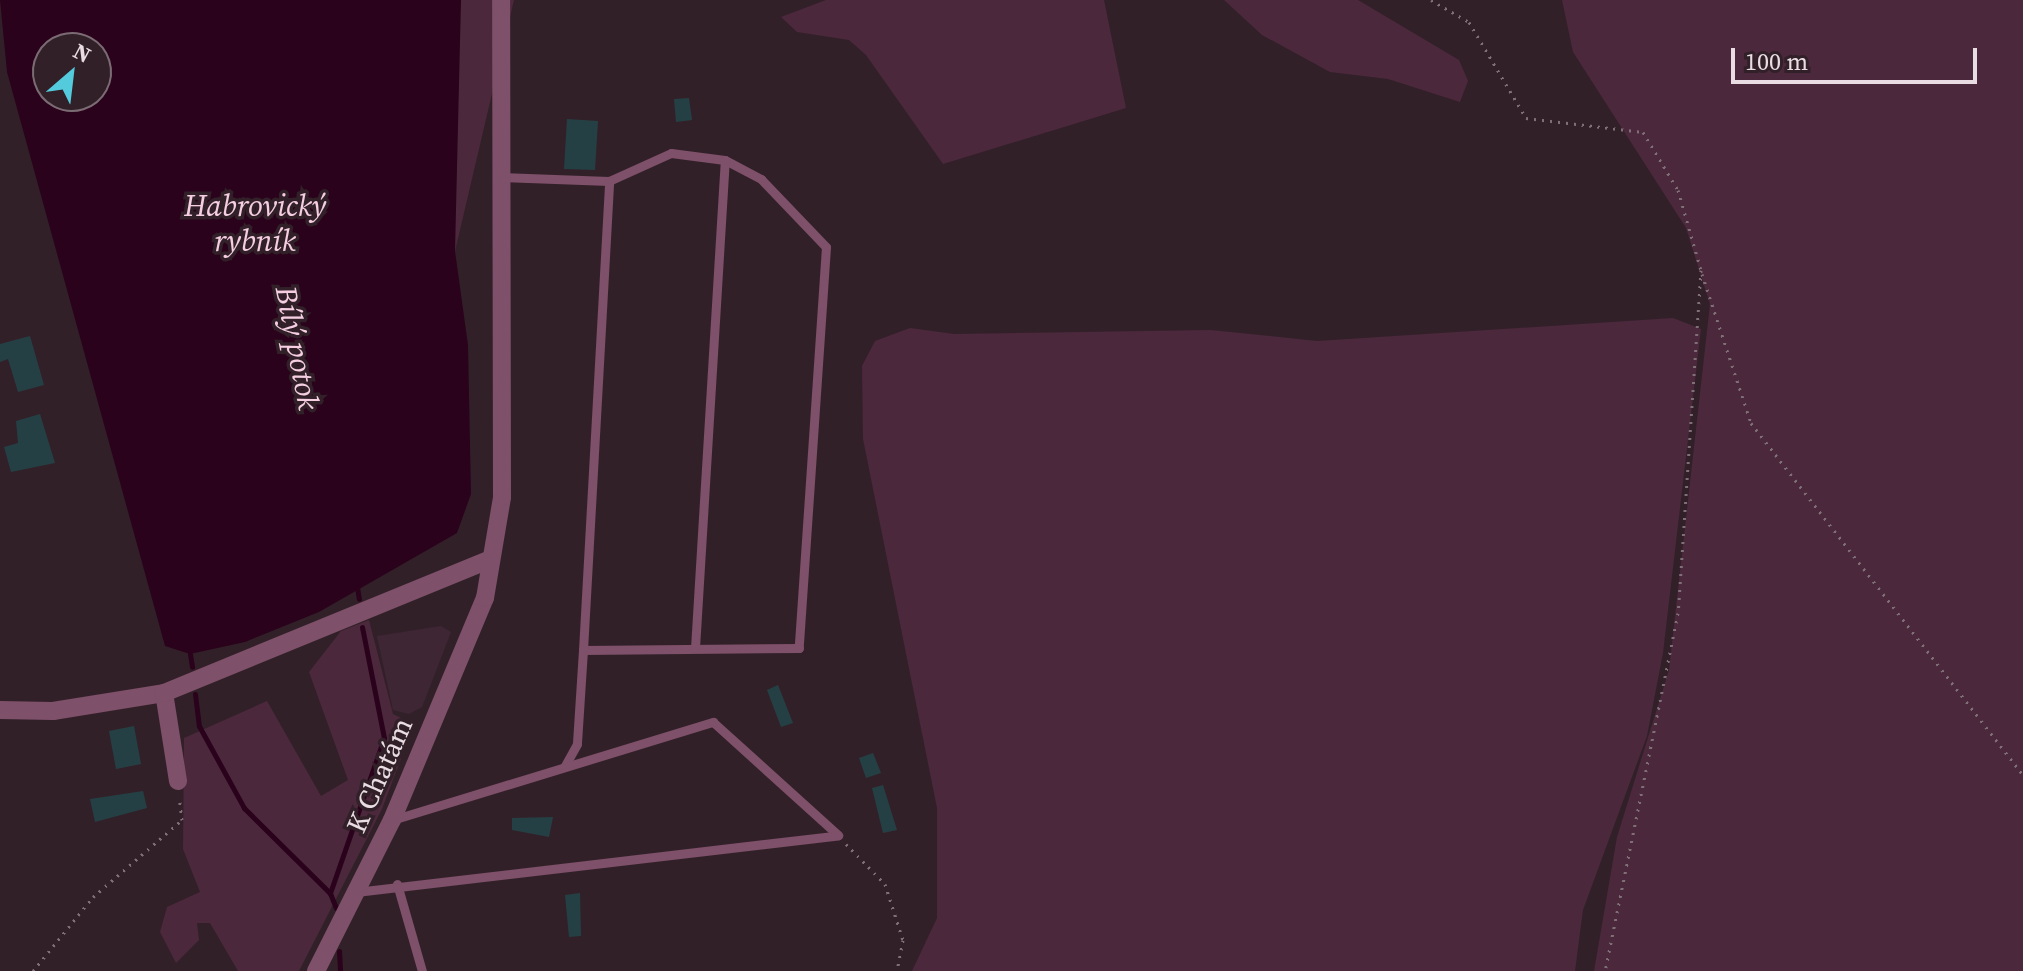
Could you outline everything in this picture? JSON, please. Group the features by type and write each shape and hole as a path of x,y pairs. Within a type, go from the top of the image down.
{"street":[{"name":"K Chatám","path":"316,971 392,820 485,598 502,497 497,177 501,0"},
{"path":"0,710 53,711 164,693 489,560"},
{"path":"164,693 178,781"}],"lane":[{"path":"497,177 609,181 671,153 725,160 761,179 826,247 799,648 748,654 695,648 583,650"},
{"path":"695,648 725,160"},
{"path":"564,767 577,744 609,181"},
{"path":"392,820 713,722 838,835"},
{"path":"356,892 397,884 838,835"},
{"path":"397,884 418,938 422,971"}],"path":[{"path":"1431,0 1469,22 1526,118 1643,132 1678,190 1751,423 2023,775"},
{"path":"1605,971 1678,613 1701,270"},
{"path":"33,971 93,897 182,820 178,781"},
{"path":"838,835 885,884 903,940 897,971"}],"shaded area":[{"path":"461,0 514,0 455,251 455,55"},
{"path":"826,0 1104,0 1126,108 943,164 866,55 849,40 797,32 781,17"},
{"path":"1224,0 1358,0 1459,60 1468,81 1460,102 1388,79 1330,72 1262,35"},
{"path":"1562,0 2023,0 2023,971 1594,971 1617,837 1669,670 1710,304 1686,228 1573,52"},
{"path":"1673,318 1701,329 1663,653 1647,736 1583,910 1575,971 912,971 937,918 937,808 863,439 862,366 875,341 910,328 954,334 1211,330 1317,341"},
{"path":"369,620 393,714 405,720 408,740 382,809 299,971 238,971 210,923 197,923 199,940 176,963 160,932 167,907 200,892 183,849 184,738 267,701 321,796 348,780 309,672 341,631"},
{"path":"441,626 451,632 422,707 409,714 393,710 377,636"}],"water":[{"name":"Habrovický rybník","path":"0,0 461,0 455,251 468,345 471,494 457,533 319,612 245,642 190,654 165,646 7,72"}],"building":[{"path":"689,98 692,120 676,122 674,99"},
{"path":"567,119 598,121 595,170 564,169"},
{"path":"30,336 44,385 18,392 8,359 0,362 0,344"},
{"path":"40,414 55,463 11,472 4,447 18,443 16,421"},
{"path":"778,685 793,723 781,727 767,690"},
{"path":"134,726 141,764 116,769 109,731"},
{"path":"873,753 881,773 866,778 859,758"},
{"path":"883,785 897,830 883,833 872,788"},
{"path":"143,791 147,808 95,822 90,799"},
{"path":"553,817 549,837 512,830 512,818"},
{"path":"580,893 581,936 569,937 565,895"}],"waterway":[{"name":"Bílý potok","path":"357,587 359,599"},
{"name":"Bílý potok","path":"336,908 330,893 384,738 362,627"},
{"path":"190,654 192,667"},
{"path":"195,694 199,726 244,808 330,893"},
{"name":"Bílý potok","path":"339,951 340,971"}]}
